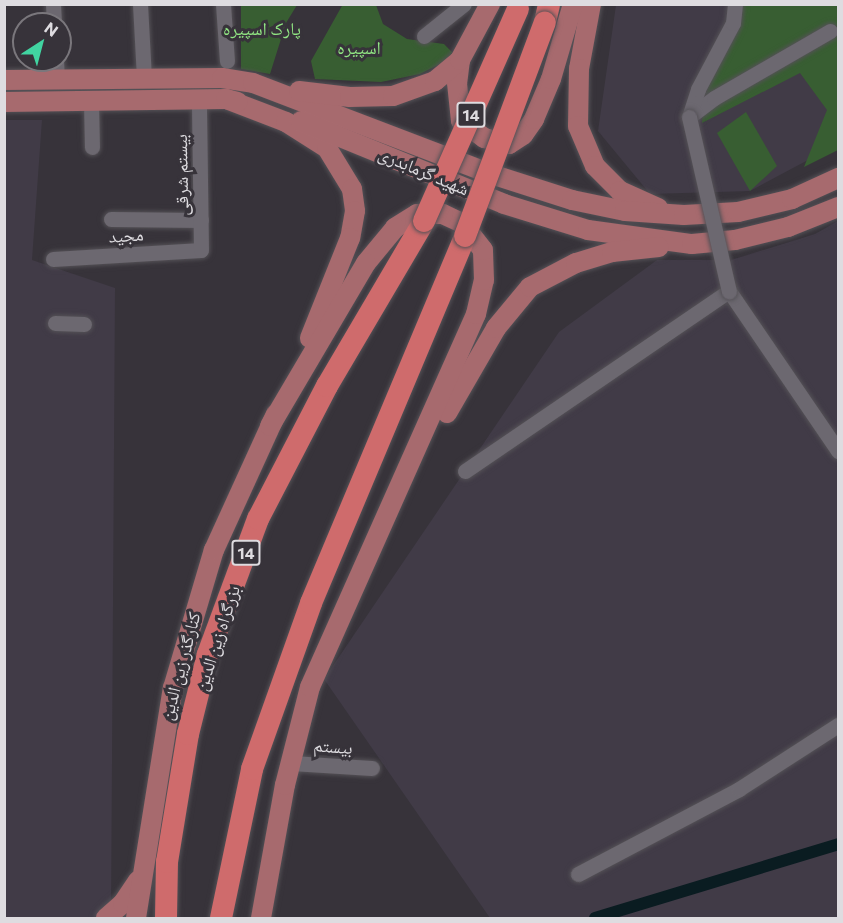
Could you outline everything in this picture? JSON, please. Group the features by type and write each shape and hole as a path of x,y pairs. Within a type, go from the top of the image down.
{"highway":[{"name":"بزرگراه زین الدین","path":"166,918 167,862 188,734 208,654 258,519 327,386 424,221 519,7"},
{"name":"14","path":"221,918 252,769 311,603 465,236 547,13"}],"main road":[{"path":"490,4 460,60 457,83 460,121 484,138 509,144 523,135 534,119 551,79 573,4"},
{"path":"591,4 579,69 578,126 595,166 620,191 647,205 684,215"},
{"path":"263,87 350,97 393,96 435,81 460,60"},
{"name":"شهید گرمابدری","path":"4,80 46,72"},
{"name":"شهید گرمابدری","path":"72,72 144,79 222,78 263,87 494,175 572,200 625,212 684,215 738,212 792,199 838,178"},
{"name":"شهید گرمابدری","path":"4,102 226,99 280,113 504,204 588,230 692,244 746,238 838,207"},
{"path":"226,99 286,122 327,148 352,189 355,211 339,271 270,426"},
{"path":"261,918 291,763 310,687 476,314 483,280 483,250 476,237 462,223 443,214 417,214 395,228 366,263 270,426"},
{"path":"371,553 457,393 496,328 530,287 576,263 612,252 692,244"},
{"name":"کنارگذر زین الدین","path":"136,918 172,688 214,550 270,426"},
{"path":"106,918 133,891 142,873"}],"street":[{"path":"140,4 144,79"},
{"path":"223,4 227,61"},
{"path":"424,36 464,4"},
{"path":"735,4 733,23 698,89 689,117 729,291 838,451"},
{"path":"689,117 714,98 830,31"},
{"name":"بیستم شرقی","path":"199,100 201,250"},
{"path":"91,101 92,147"},
{"path":"111,219 201,220"},
{"name":"مجید","path":"53,259 201,250"},
{"path":"465,471 729,291"},
{"path":"54,323 84,324"},
{"path":"578,874 739,789 838,725"},
{"name":"بیستم","path":"291,763 372,768"}],"shaded area":[{"path":"616,5 838,5 838,144 750,191 650,194 598,131"},
{"path":"4,120 42,120 32,260 115,288 111,918 5,918"},
{"path":"838,221 838,918 490,918 324,679 559,332 657,260 731,260 815,234"}],"green space":[{"name":"اسپیره","path":"343,4 376,5 383,24 407,39 444,44 456,56 420,74 381,82 315,79 311,61"},
{"name":"پارک اسپیره","path":"241,5 297,5 286,23 270,74 241,69"},
{"path":"736,5 838,5 838,150 804,167 827,110 800,73 702,123 703,78"},
{"path":"746,112 777,166 750,191 717,133"}],"waterway":[{"path":"595,918 838,844"}]}
